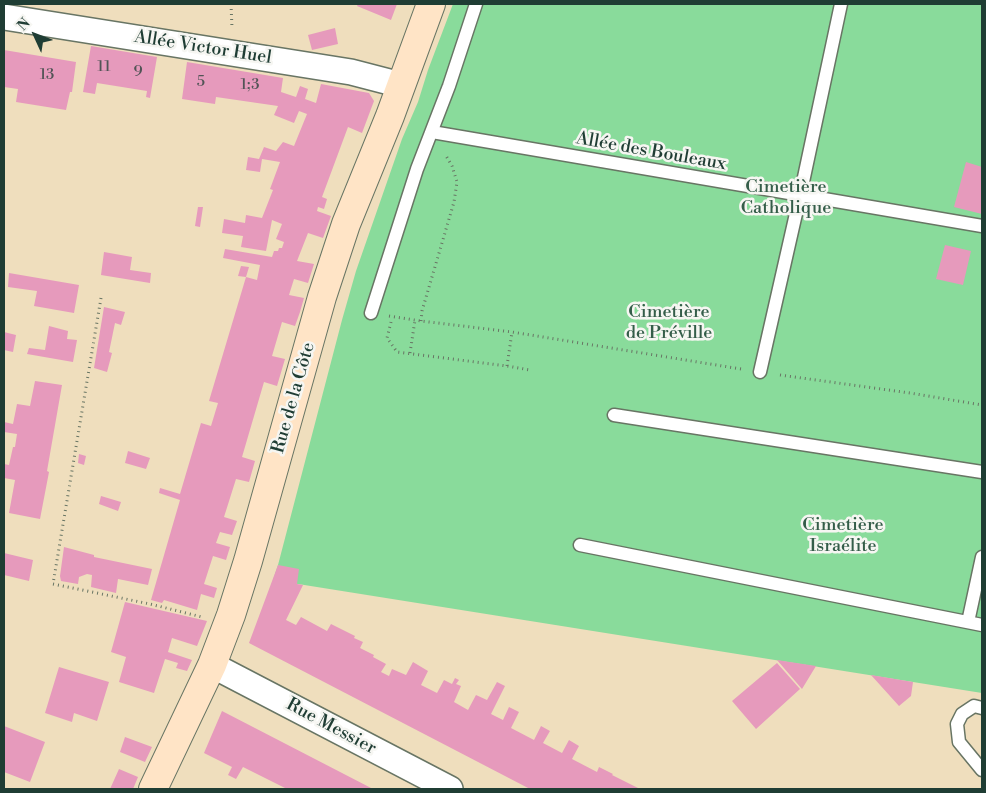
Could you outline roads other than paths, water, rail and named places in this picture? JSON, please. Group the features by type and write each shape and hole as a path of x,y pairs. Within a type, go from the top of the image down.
{"street":[{"name":"Rue de la Côte","path":"153,789 212,665 227,623 248,561 322,296 346,224 378,147 431,4"},
{"name":"Allée Victor Huel","path":"4,17 351,72 401,85"},
{"name":"Rue Messier","path":"212,665 450,789"}],"lane":[{"path":"371,313 417,170 449,86 476,4"},
{"path":"760,372 841,4"},
{"name":"Allée des Bouleaux","path":"432,132 982,226"},
{"path":"614,415 982,472"},
{"path":"580,545 982,625"},
{"path":"968,622 982,557"},
{"path":"982,708 974,706 962,714 957,724 959,742 982,770"}],"park label":[{"name":"Cimetière Catholique","path":"786,198"},
{"name":"Cimetière de Préville","path":"669,323"},
{"name":"Cimetière Israélite","path":"843,536"}]}
